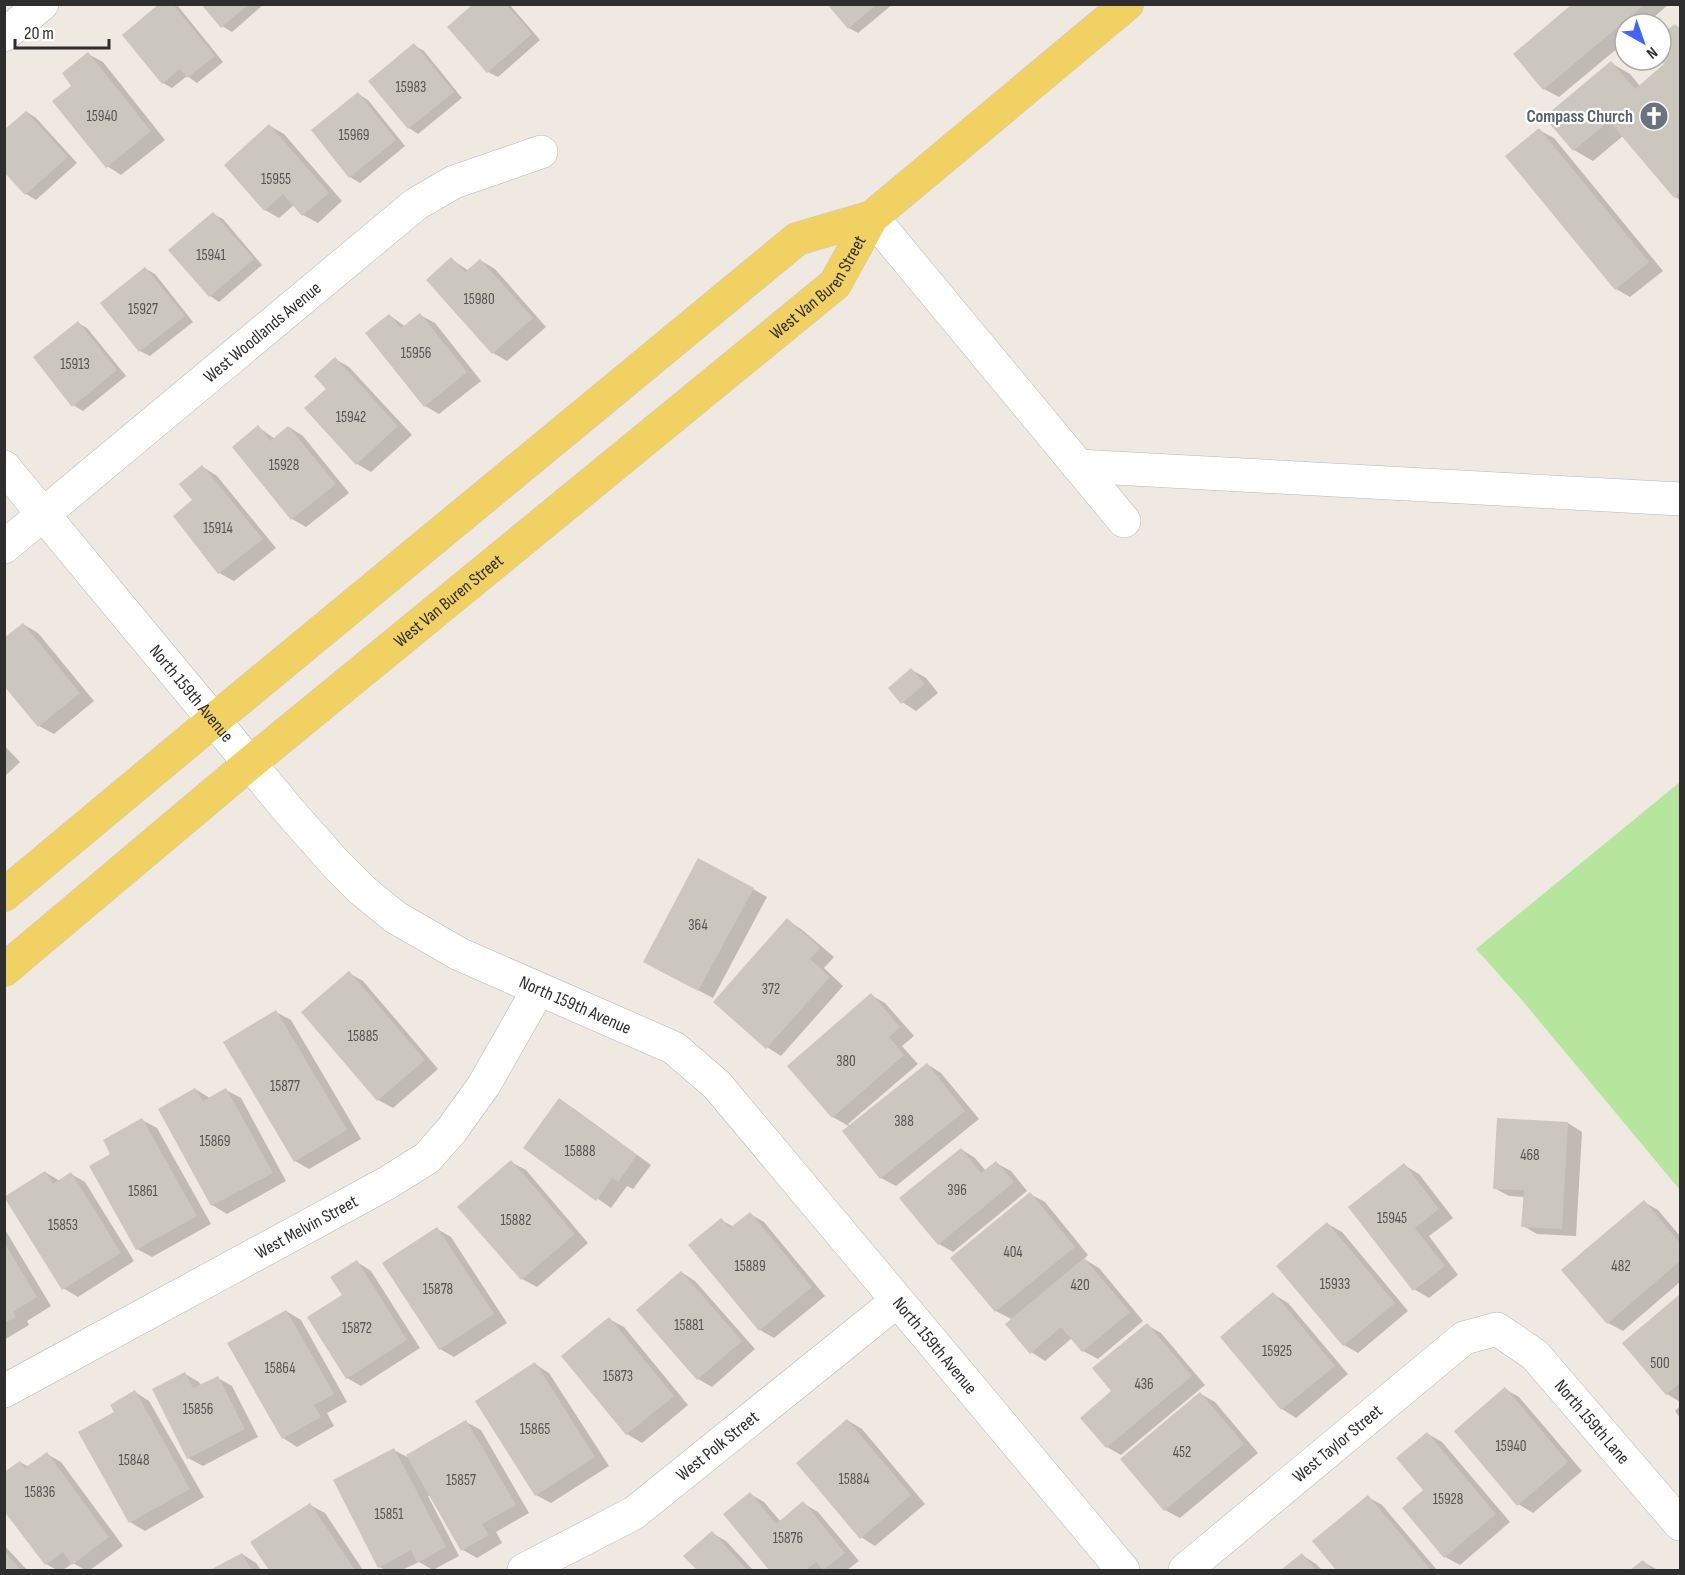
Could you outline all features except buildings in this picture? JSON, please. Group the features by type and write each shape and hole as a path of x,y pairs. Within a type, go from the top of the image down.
{"main road":[{"name":"West Van Buren Street","path":"4,970 250,763 835,284 872,217 1127,4"},
{"name":"West Van Buren Street","path":"4,895 797,239 872,217"}],"street":[{"path":"4,35 42,4"},
{"name":"West Woodlands Avenue","path":"4,547 416,204 454,182 541,152"},
{"path":"872,217 1124,521"},
{"path":"1078,466 1680,499"},
{"name":"North 159th Avenue","path":"4,467 250,763 336,864 362,890 395,916 459,954 674,1048 717,1085 1123,1570"},
{"name":"West Melvin Street","path":"4,1391 387,1183 427,1158 451,1131 484,1085 538,990"},
{"name":"West Polk Street","path":"524,1570 634,1513 897,1301"},
{"name":"North 159th Lane","path":"1497,1329 1535,1355 1680,1524"},
{"name":"West Taylor Street","path":"1185,1570 1464,1338 1497,1329"}],"green space":[{"path":"1680,782 1680,1190 1521,999 1476,949"}],"place":[{"name":"Compass Church","path":"1654,116"}]}
